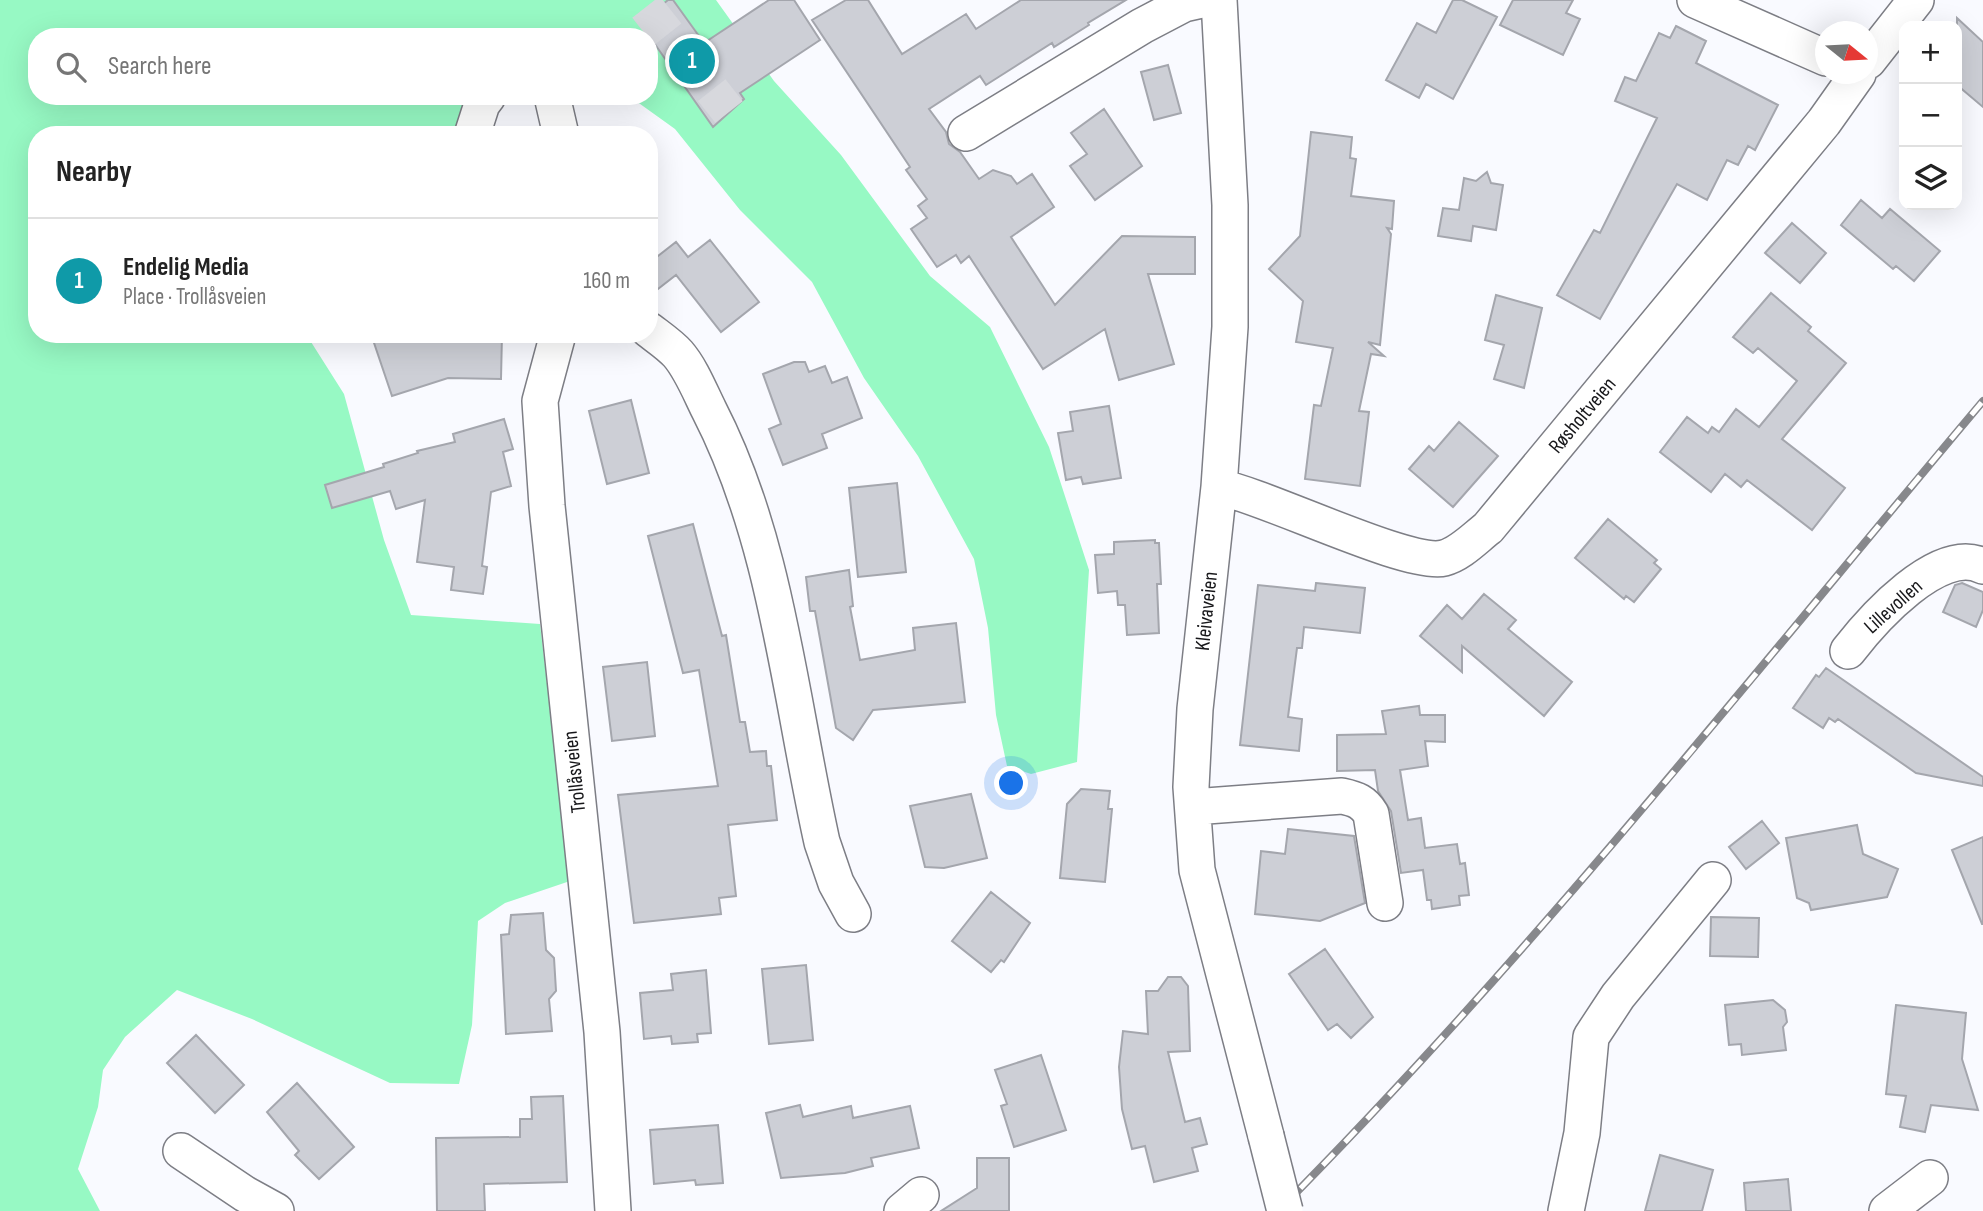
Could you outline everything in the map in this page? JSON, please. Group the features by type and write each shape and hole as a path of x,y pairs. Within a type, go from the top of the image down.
{"street":[{"path":"966,133 1142,26 1184,4 1202,0"},
{"name":"Kleivaveien","path":"1219,0 1230,232 1230,327 1219,487 1195,709 1193,807 1197,870 1285,1211"},
{"path":"1695,0 1815,54"},
{"path":"1878,47 1916,0"},
{"name":"Røsholtveien","path":"1219,487 1263,499 1396,551 1428,559 1445,558 1465,547 1497,517 1824,122 1851,84"},
{"path":"474,126 482,105"},
{"path":"554,105 559,126"},
{"path":"658,337 678,354 699,391 727,444 751,506 822,842 836,883 853,914"},
{"name":"Trollåsveien","path":"556,343 540,401 546,493 602,1032 613,1211"},
{"name":"Lillevollen","path":"1848,651 1870,623 1913,584 1933,572 1965,564 1976,563 1983,566"},
{"path":"1193,807 1342,796 1354,798 1365,805 1371,814 1385,903"},
{"path":"1566,1211 1582,1133 1591,1037 1610,1007 1713,880"},
{"path":"181,1151 244,1194 276,1211"},
{"path":"1887,1211 1930,1178"}],"green space":[{"path":"0,0 716,0 774,81 841,155 930,276 990,327 1049,447 1089,570 1077,762 1031,774 1007,766 996,715 988,628 974,559 918,456 864,378 812,282 740,210 675,129 642,105 658,105 658,28 28,28 28,105 468,105 461,126 28,126 28,343 312,343 344,394 384,540 411,615 540,624 570,881 505,903 478,921 472,1025 459,1084 390,1083 252,1019 177,990 125,1037 103,1070 98,1107 78,1169 100,1211 0,1211"}],"building":[{"path":"668,0 673,0 704,43 769,0 794,0 820,40 740,93 744,99 713,127 658,49 658,28 644,28 640,23"},
{"path":"846,0 868,0 902,54 966,14 976,29 1021,0 1126,0 1054,47 1052,43 986,85 980,76 929,109 946,132 949,144 960,152 979,179 993,170 1011,176 1017,184 1032,174 1054,207 1011,237 1055,305 1122,236 1195,237 1195,274 1148,274 1174,364 1119,380 1105,329 1043,369 969,256 961,263 956,255 937,267 911,229 927,218 918,206 927,199 906,170 910,167 812,20"},
{"path":"1453,0 1462,0 1497,17 1453,99 1426,84 1419,98 1386,80 1417,23 1436,33"},
{"path":"1513,0 1573,0 1566,13 1580,19 1563,55 1500,25"},
{"path":"1962,23 1983,42 1983,107 1962,89"},
{"path":"1676,26 1706,41 1696,63 1778,105 1755,150 1748,146 1738,165 1727,160 1707,200 1677,184 1600,319 1557,295 1594,230 1600,233 1657,118 1615,101 1625,77 1636,81 1659,33 1670,38"},
{"path":"1168,65 1181,113 1154,120 1141,72"},
{"path":"1104,109 1142,166 1095,200 1070,166 1087,154 1071,133"},
{"path":"1311,132 1352,137 1350,158 1356,159 1351,196 1394,201 1392,229 1387,228 1391,234 1380,345 1368,342 1384,356 1371,354 1359,411 1369,412 1360,486 1305,479 1314,405 1321,406 1333,348 1296,342 1303,301 1269,269 1300,236"},
{"path":"1487,172 1491,183 1503,185 1496,230 1473,226 1471,241 1438,236 1443,208 1459,210 1464,178 1476,181"},
{"path":"1861,200 1882,218 1890,209 1940,251 1914,281 1896,266 1893,269 1841,225"},
{"path":"1792,223 1826,253 1800,283 1765,253"},
{"path":"710,240 759,302 721,332 676,275 658,289 658,256 676,242 688,257"},
{"path":"1771,293 1811,327 1808,331 1846,363 1782,439 1845,488 1812,530 1747,480 1741,487 1725,474 1711,492 1660,452 1687,417 1708,433 1712,427 1719,432 1736,409 1759,427 1797,381 1758,348 1753,353 1733,337"},
{"path":"1496,295 1542,308 1524,388 1494,379 1504,345 1485,340"},
{"path":"374,343 502,343 501,379 448,378 392,396"},
{"path":"794,362 805,362 809,372 825,366 832,383 847,377 862,418 822,434 827,448 783,465 769,429 781,424 763,374"},
{"path":"631,400 649,473 607,484 589,411"},
{"path":"1109,406 1121,478 1083,484 1081,477 1066,480 1058,433 1073,431 1070,412"},
{"path":"504,419 513,449 503,452 511,486 491,492 482,566 487,567 483,594 451,590 454,567 417,562 425,500 396,509 390,491 332,508 325,485 384,467 383,464 418,453 417,451 455,442 453,434"},
{"path":"1459,422 1498,456 1453,507 1409,469 1429,446 1434,451"},
{"path":"897,483 906,572 858,577 849,488"},
{"path":"1608,519 1657,560 1654,563 1661,569 1634,602 1626,596 1624,599 1575,558"},
{"path":"693,524 722,636 726,635 740,722 745,722 750,752 766,751 767,766 771,766 777,820 728,825 736,896 719,898 721,914 634,923 618,795 718,786 699,670 683,673 648,536"},
{"path":"1155,540 1155,543 1159,543 1161,584 1157,584 1159,633 1127,635 1125,605 1118,605 1117,591 1098,593 1095,555 1114,554 1114,542"},
{"path":"849,570 853,606 850,607 860,660 915,650 913,628 956,623 965,702 873,710 853,740 836,728 815,611 810,611 806,577"},
{"path":"1316,583 1365,588 1360,633 1304,627 1302,648 1297,648 1288,717 1302,719 1299,751 1240,745 1258,585 1315,591"},
{"path":"1962,583 1983,592 1983,610 1976,627 1943,612 1955,585"},
{"path":"1484,594 1516,620 1508,629 1572,682 1544,716 1462,646 1462,672 1420,636 1447,605 1462,619"},
{"path":"647,662 655,736 612,741 603,667"},
{"path":"1826,668 1983,777 1983,786 1916,773 1838,719 1835,722 1829,718 1823,728 1793,708 1816,675 1819,677"},
{"path":"1419,706 1420,715 1445,715 1445,742 1425,741 1428,766 1400,770 1408,820 1421,818 1425,848 1457,844 1460,864 1465,863 1469,895 1459,896 1460,905 1432,909 1431,900 1427,900 1423,870 1401,873 1391,811 1378,791 1375,770 1337,771 1337,735 1386,734 1382,711"},
{"path":"1081,789 1110,791 1108,809 1112,809 1105,882 1060,878 1067,804"},
{"path":"971,794 987,858 944,868 925,867 910,806"},
{"path":"1762,821 1779,843 1746,869 1729,847"},
{"path":"1857,825 1863,854 1898,869 1887,897 1811,910 1809,903 1797,898 1786,838"},
{"path":"1288,829 1354,836 1365,903 1320,921 1255,914 1261,851 1285,854"},
{"path":"1983,837 1983,924 1982,924 1952,850"},
{"path":"991,892 1030,923 1004,962 1001,960 991,972 952,941"},
{"path":"543,913 546,950 554,958 556,991 549,999 552,1031 506,1034 501,935 509,934 511,915"},
{"path":"1711,917 1759,918 1758,957 1710,956"},
{"path":"1325,949 1373,1017 1351,1038 1337,1024 1328,1030 1289,974"},
{"path":"806,965 813,1040 769,1044 762,969"},
{"path":"706,970 711,1033 697,1034 698,1042 672,1044 671,1036 644,1039 640,993 673,990 671,974"},
{"path":"1168,977 1181,977 1188,986 1190,1051 1168,1052 1185,1122 1200,1118 1207,1144 1192,1148 1198,1171 1154,1182 1145,1146 1132,1149 1122,1109 1119,1067 1123,1031 1148,1034 1146,991 1158,991"},
{"path":"1773,1000 1785,1010 1787,1022 1783,1027 1786,1050 1742,1055 1741,1044 1729,1045 1725,1005"},
{"path":"1896,1005 1966,1013 1962,1059 1978,1110 1931,1105 1925,1132 1900,1127 1906,1096 1886,1094"},
{"path":"196,1035 244,1085 215,1113 167,1063"},
{"path":"1041,1055 1066,1130 1014,1147 1001,1106 1007,1104 995,1070"},
{"path":"297,1083 354,1147 319,1179 295,1155 299,1151 267,1112"},
{"path":"563,1096 567,1182 484,1184 485,1211 437,1211 436,1138 520,1137 520,1119 532,1119 531,1097"},
{"path":"800,1105 803,1117 851,1106 853,1118 910,1106 919,1148 871,1158 873,1166 845,1173 781,1178 766,1113"},
{"path":"718,1125 723,1183 696,1185 695,1180 654,1184 650,1130"},
{"path":"1660,1155 1713,1170 1702,1211 1645,1211"},
{"path":"977,1158 1009,1158 1009,1211 941,1211 977,1188"},
{"path":"1788,1179 1791,1211 1746,1211 1744,1183"}],"tunnel":[{"path":"646,7 729,112"}],"railway":[{"path":"1278,1211 1462,1016 1551,915 1983,401"}],"place":[{"name":"Endelig Media","path":"692,61"}]}
